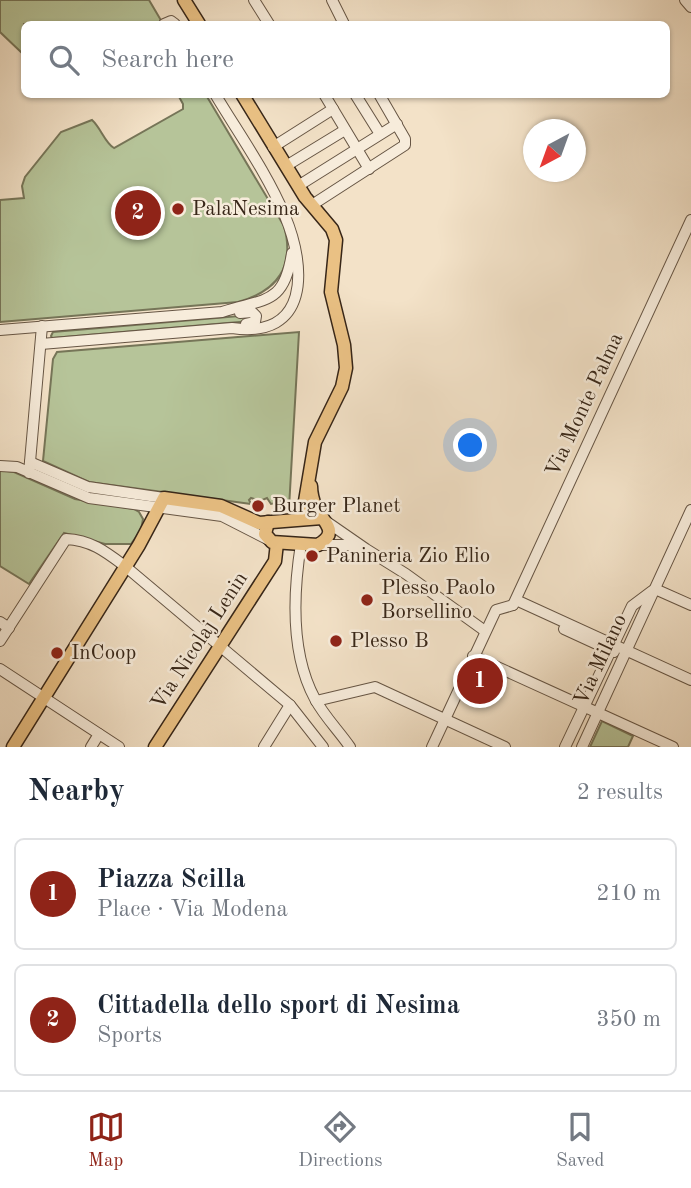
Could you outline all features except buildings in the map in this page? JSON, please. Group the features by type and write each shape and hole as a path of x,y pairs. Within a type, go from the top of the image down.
{"main road":[{"path":"184,0 197,21"},
{"path":"244,98 298,186 332,229 336,240 331,292 344,345 346,368 342,387 315,442 300,519"},
{"path":"268,522 265,527 274,546 318,545 328,537 325,520 312,498 310,475"},
{"path":"13,747 139,545 162,503 214,504 259,523 316,517 325,520"},
{"name":"Via Nicolaj Lenin","path":"155,747 275,561 274,546"}],"street":[{"path":"254,0 267,21"},
{"path":"332,0 342,21"},
{"path":"685,0 691,7"},
{"path":"217,98 273,191 289,229 298,286 289,313 279,322 263,328 232,328"},
{"path":"326,98 369,169"},
{"path":"358,98 380,134"},
{"path":"312,205 403,148 406,143 381,98"},
{"path":"273,147 333,109"},
{"path":"298,186 397,124"},
{"path":"286,166 345,130"},
{"name":"Via Monte Palma","path":"514,602 691,220"},
{"path":"0,330 222,312 255,305 274,295 288,275 293,248"},
{"path":"41,344 232,328 253,324 256,319 252,312 222,312"},
{"path":"29,473 42,326"},
{"path":"30,461 88,487 222,516 274,546"},
{"path":"0,466 17,467 89,498 162,503"},
{"name":"Via Milano","path":"582,747 691,510"},
{"path":"325,520 485,631"},
{"path":"0,642 4,625 66,539 100,547 290,705 323,747"},
{"path":"301,544 295,608 305,675 316,701 350,747"},
{"path":"318,545 349,545 366,549"},
{"path":"655,589 691,606"},
{"name":"Via Milano","path":"565,747 632,606 655,589"},
{"path":"432,747 496,610 514,602 612,648 691,680"},
{"path":"570,628 593,635 612,648"},
{"path":"474,656 673,747"},
{"path":"0,669 119,747"},
{"path":"316,701 375,687 505,747"},
{"path":"264,747 290,705"},
{"path":"91,747 99,734"}],"green space":[{"path":"0,0 149,0 161,21 21,21 21,52 0,32"},
{"path":"180,98 208,98 284,226 287,240 285,265 273,284 264,291 238,302 0,322 0,200 24,198 22,186 25,177 61,132 92,120 114,148 183,109"},
{"path":"251,315 251,321 51,336 53,332"},
{"path":"299,332 289,508 281,508 280,500 277,499 276,503 271,504 267,498 260,501 251,498 251,504 89,482 43,461 53,359 57,352"},
{"path":"0,470 14,472 75,499 134,509 143,519 141,530 131,544 105,544 64,533 29,584 0,566"},
{"path":"602,721 633,736 628,747 590,747"}],"place":[{"name":"PalaNesima","path":"178,209"},
{"name":"Cittadella dello sport di Nesima","path":"138,213"},
{"name":"Burger Planet","path":"258,506"},
{"name":"Panineria Zio Elio","path":"312,556"},
{"name":"Plesso Paolo Borsellino","path":"367,600"},
{"name":"Plesso B","path":"336,641"},
{"name":"InCoop","path":"57,653"},
{"name":"Piazza Scilla","path":"480,681"}]}
